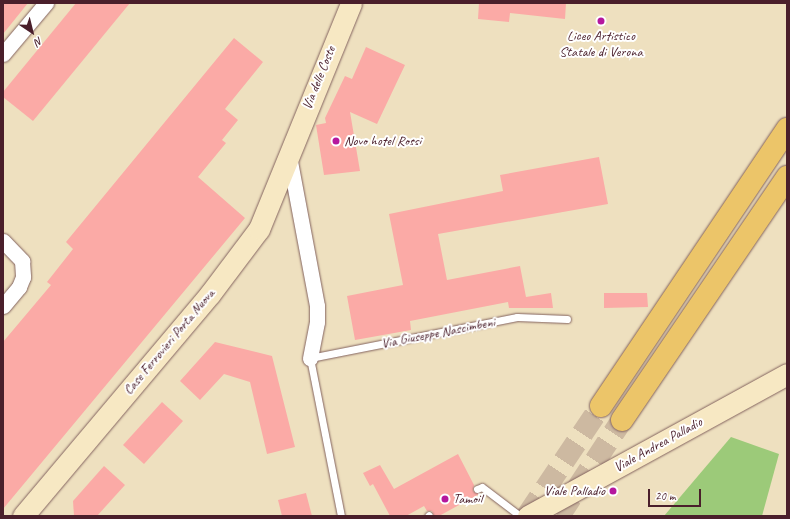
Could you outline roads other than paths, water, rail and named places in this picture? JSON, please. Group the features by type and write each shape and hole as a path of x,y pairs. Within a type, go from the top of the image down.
{"highway":[{"path":"601,406 787,129"},
{"path":"622,420 787,177"}],"street":[{"path":"3,54 46,3"},
{"name":"Via delle Coste","path":"289,153 351,3"},
{"path":"289,153 317,306 317,322 310,358"},
{"name":"Case Ferrovieri Porta Nuova","path":"23,516 243,252 259,230 289,153"},
{"path":"3,241 22,261 23,277 19,287 3,306"},
{"name":"Viale Andrea Palladio","path":"528,516 787,374"}],"lane":[{"name":"Via Giuseppe Nascimbeni","path":"310,358 517,317 567,319"},
{"path":"310,358 341,516"},
{"path":"477,489 482,487 520,516"}],"tunnel":[{"path":"527,516 601,406"},
{"path":"559,516 622,420"}],"place":[{"name":"Liceo Artistico Statale di Verona","path":"601,21"},
{"name":"Novo hotel Rossi","path":"336,141"},
{"name":"Viale Palladio","path":"613,491"},
{"name":"Tamoil","path":"445,499"}]}
